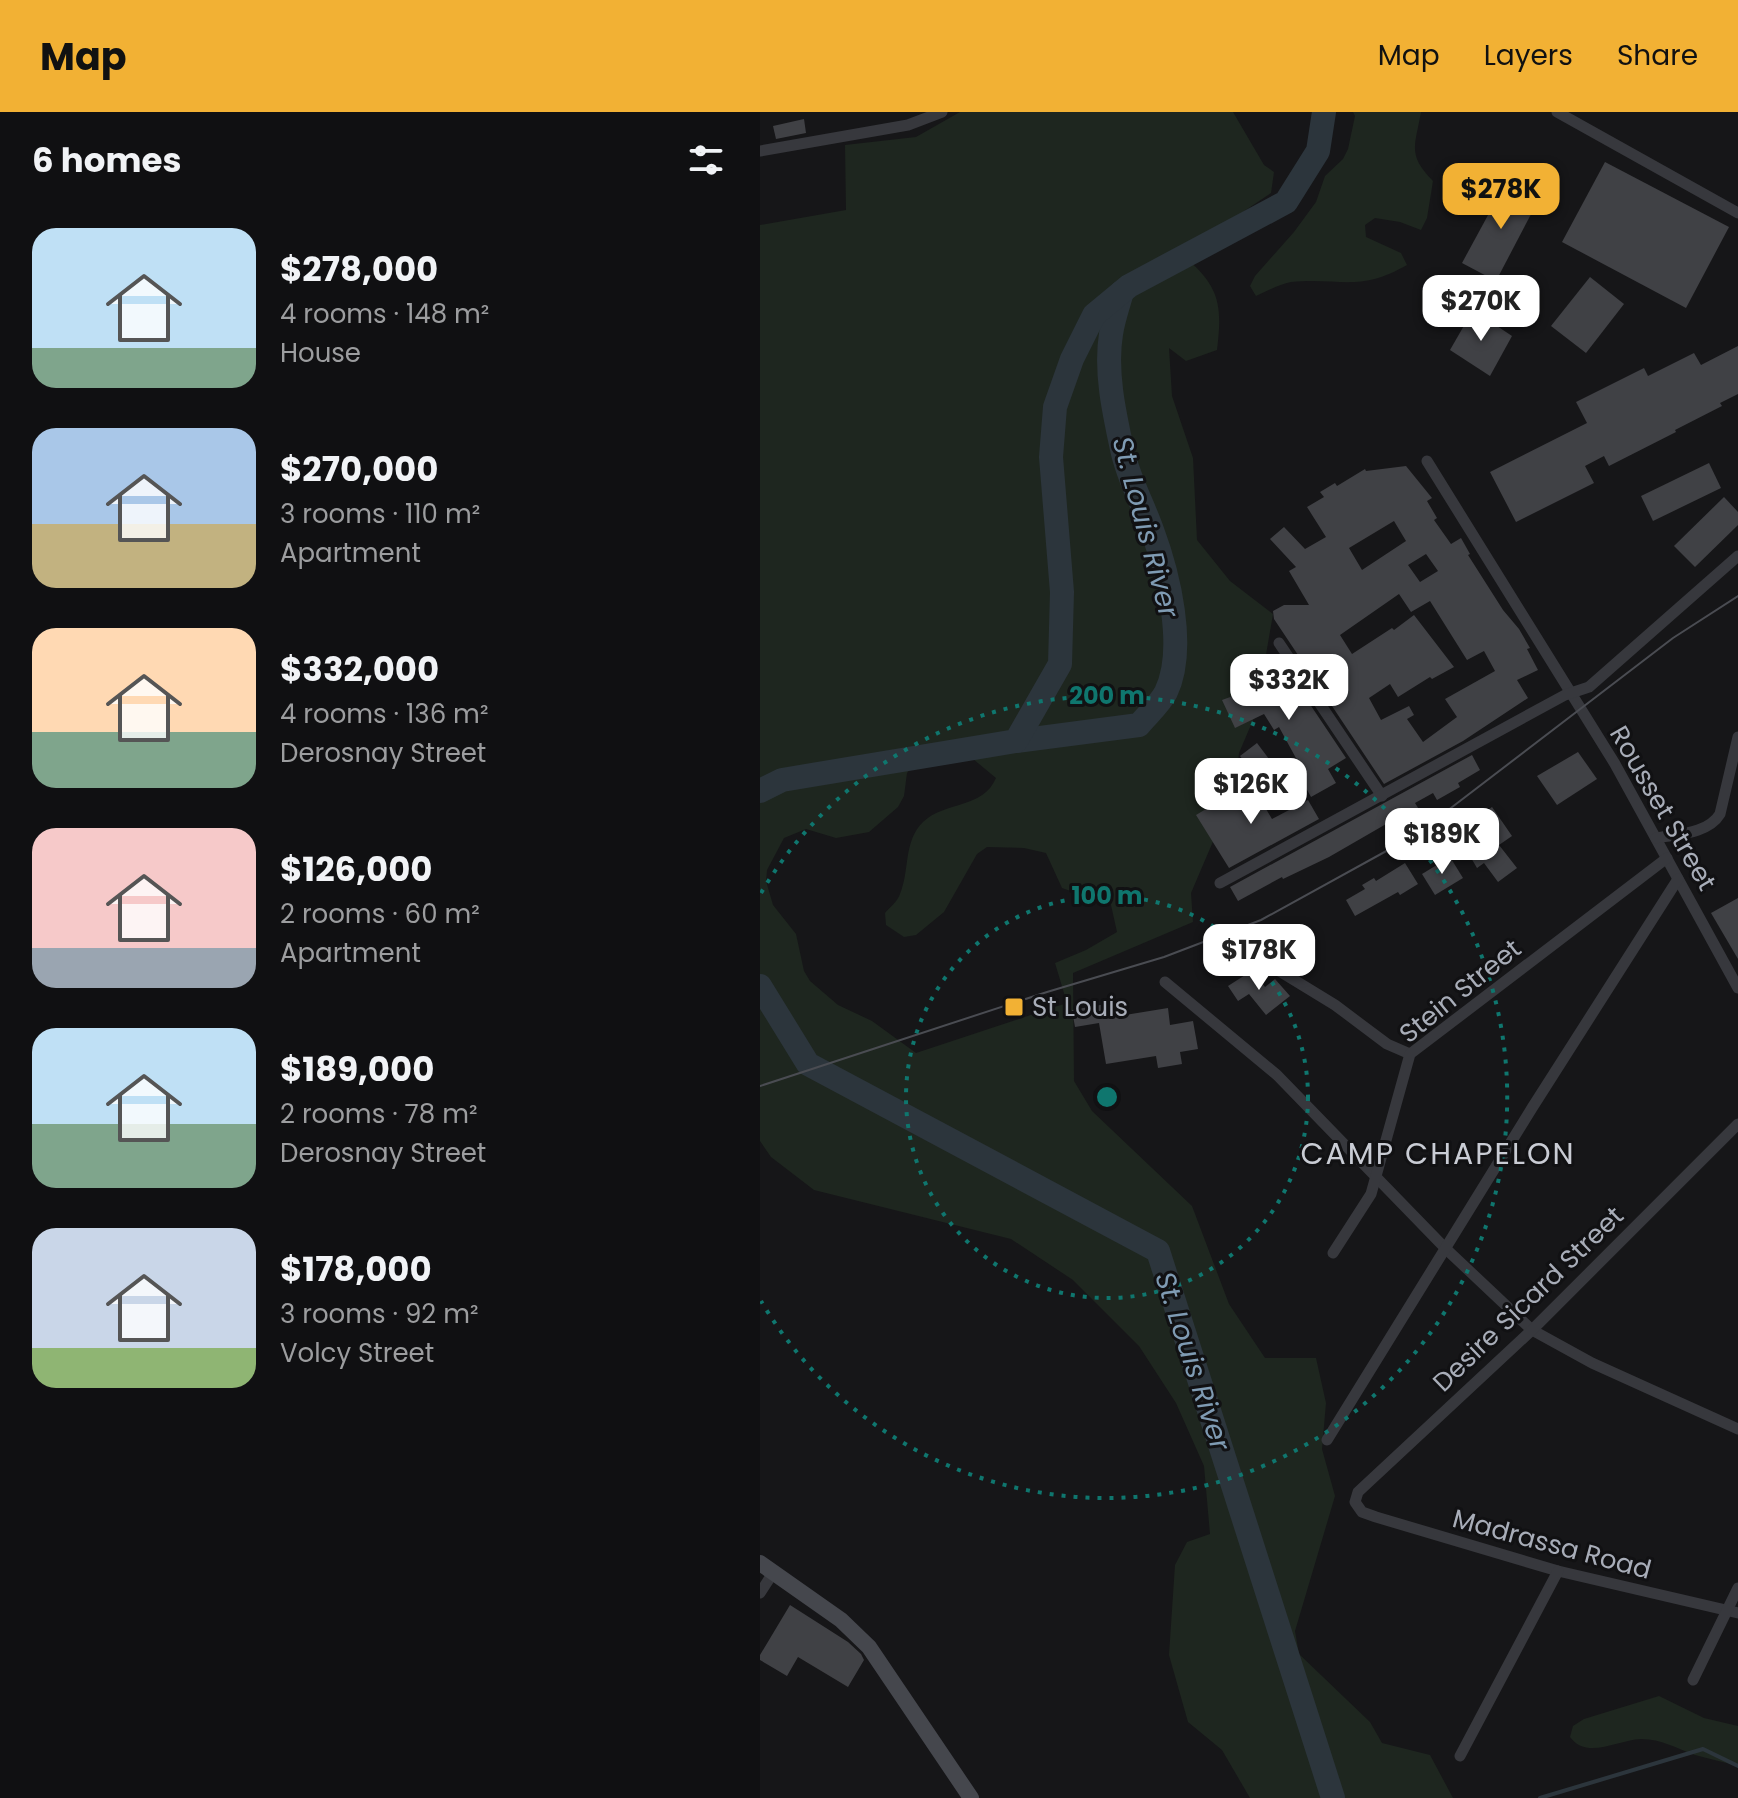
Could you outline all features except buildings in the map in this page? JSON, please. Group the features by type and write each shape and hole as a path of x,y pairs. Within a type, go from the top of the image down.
{"main road":[{"path":"766,1568 841,1620 869,1647 971,1798"}],"street":[{"path":"906,112 908,125"},
{"path":"760,151 908,125 942,112"},
{"path":"1557,112 1738,213"},
{"name":"Rousset Street","path":"1427,461 1615,764 1738,988"},
{"path":"1220,883 1570,694 1589,687 1738,556"},
{"path":"1279,643 1382,796"},
{"path":"1656,838 1708,828 1715,823 1720,814 1738,737"},
{"name":"Stein Street","path":"1333,1253 1371,1194 1410,1054 1667,858"},
{"path":"1327,1440 1678,879"},
{"path":"1268,964 1335,1005 1387,1044 1410,1054"},
{"path":"1165,982 1277,1075 1445,1248 1532,1330 1592,1363 1738,1429"},
{"name":"Desire Sicard Street","path":"1357,1508 1358,1492 1532,1330 1738,1124"},
{"name":"Madrassa Road","path":"1357,1508 1376,1517 1558,1571 1732,1612"},
{"path":"760,1593 766,1568"},
{"path":"1460,1756 1558,1571"},
{"path":"1693,1680 1732,1612 1738,1588"}],"shaded area":[{"path":"960,112 1233,112 1264,165 1274,172 1271,193 1200,241 1188,260 1207,280 1217,300 1217,350 1186,361 1169,348 1172,396 1193,458 1197,540 1230,581 1273,614 1256,713 1239,753 1235,790 1191,893 1193,922 1073,973 1074,1081 1092,1111 1192,1206 1229,1304 1265,1358 1316,1358 1326,1403 1322,1449 1335,1496 1295,1631 1299,1654 1370,1722 1382,1743 1430,1755 1453,1798 1250,1798 1222,1750 1188,1722 1169,1655 1175,1565 1187,1542 1210,1534 1204,1466 1176,1403 1139,1346 1073,1280 1011,1239 814,1190 771,1157 760,1141 760,225 846,210 845,145 916,137","holes":["923,753 967,754 996,778 982,795 932,815 917,830 912,838 900,894 885,913 886,925 904,937 916,935 944,912 977,854 987,847 1024,848 1046,853 1062,888 1111,905 1117,932 1055,963 1067,1003 916,1053 872,1021 838,1005 810,981 804,971 796,934 773,905 766,881 767,870 784,838 806,829 836,838 869,832 898,807 904,796 907,773"]},
{"path":"1353,112 1421,112 1415,150 1419,164 1433,181 1427,218 1421,230 1400,222 1375,218 1365,225 1366,237 1401,253 1407,265 1375,279 1291,282 1256,296 1250,286 1255,276 1294,232 1316,202 1325,176 1343,159 1348,149 1355,116"},
{"path":"1659,1696 1704,1718 1738,1726 1738,1766 1655,1741 1632,1740 1594,1748 1577,1744 1570,1737 1573,1726 1584,1719"}],"waterway":[{"name":"St. Louis River","path":"760,791 782,780 1016,741 1060,664 1062,592 1051,457 1055,407 1072,359 1094,315 1129,286 1286,202 1318,151 1324,112"},
{"name":"St. Louis River","path":"1016,741 1139,725 1166,692 1172,674 1175,633 1169,589 1158,548 1125,460 1111,392 1109,348 1122,292"},
{"name":"St. Louis River","path":"760,986 808,1064 1158,1251 1333,1798"},
{"path":"1540,1798 1703,1749 1738,1766"}],"tram line":[{"path":"760,1086 1164,957 1261,920 1390,849 1443,814 1673,638 1738,596"}],"place":[{"name":"St Louis","path":"1014,1007"}],"district":[{"name":"CAMP CHAPELON","path":"1438,1154"}]}
